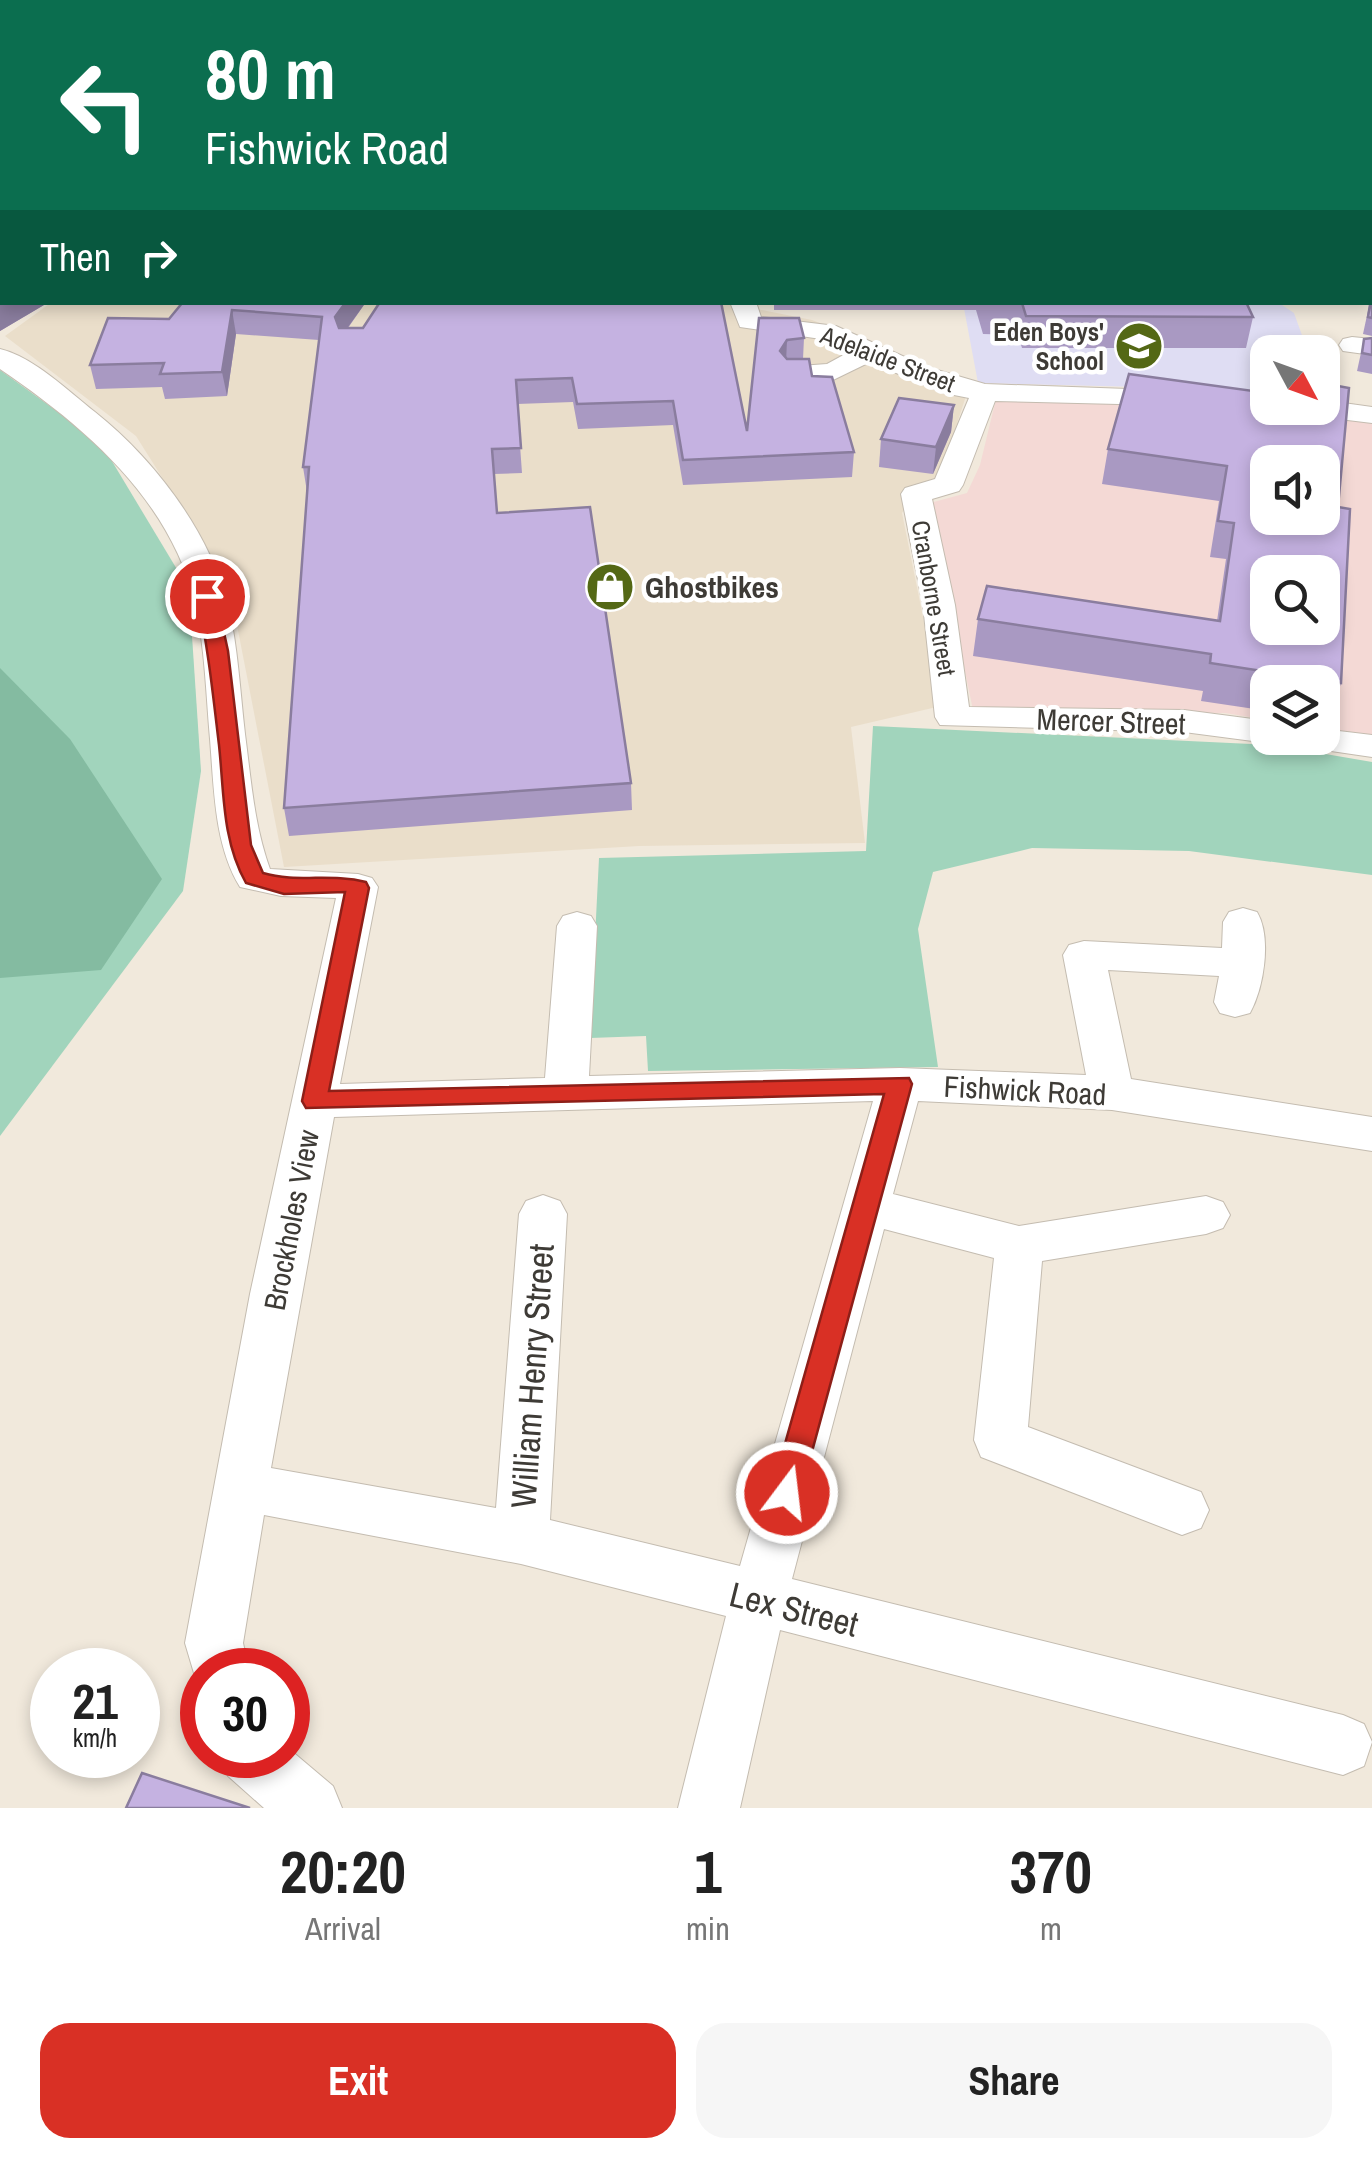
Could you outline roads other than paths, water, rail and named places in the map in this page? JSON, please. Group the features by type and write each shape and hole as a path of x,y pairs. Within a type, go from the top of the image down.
{"street":[{"name":"Adelaide Street","path":"746,312 826,332 954,386 985,392 1250,401"},
{"path":"796,373 833,372 870,351"},
{"name":"Brockholes View","path":"0,358 106,432 154,486 202,573 218,651 240,845 254,878 284,887 335,883 358,888 242,1486 215,1648"},
{"name":"Cranborne Street","path":"953,717 939,605 916,494 948,485 985,392"},
{"path":"1340,412 1372,416"},
{"name":"Mercer Street","path":"953,717 1184,721 1250,730"},
{"path":"1340,742 1372,746"},
{"path":"566,1091 578,926"},
{"path":"1112,1093 1084,955 1240,963"},
{"path":"709,1808 758,1601 864,1206 894,1118 900,1084"},
{"name":"Fishwick Road","path":"315,1101 900,1084 1112,1093 1372,1134"},
{"path":"864,1206 1020,1245 1206,1215"},
{"name":"William Henry Street","path":"520,1538 543,1214"},
{"path":"1020,1245 1000,1440 1182,1510"},
{"name":"Lex Street","path":"242,1486 520,1538 758,1601 1344,1744"},
{"path":"276,1778 312,1808"}],"place":[{"name":"Eden Boys' School","path":"1139,346"},
{"name":"Ghostbikes","path":"610,587"}]}
